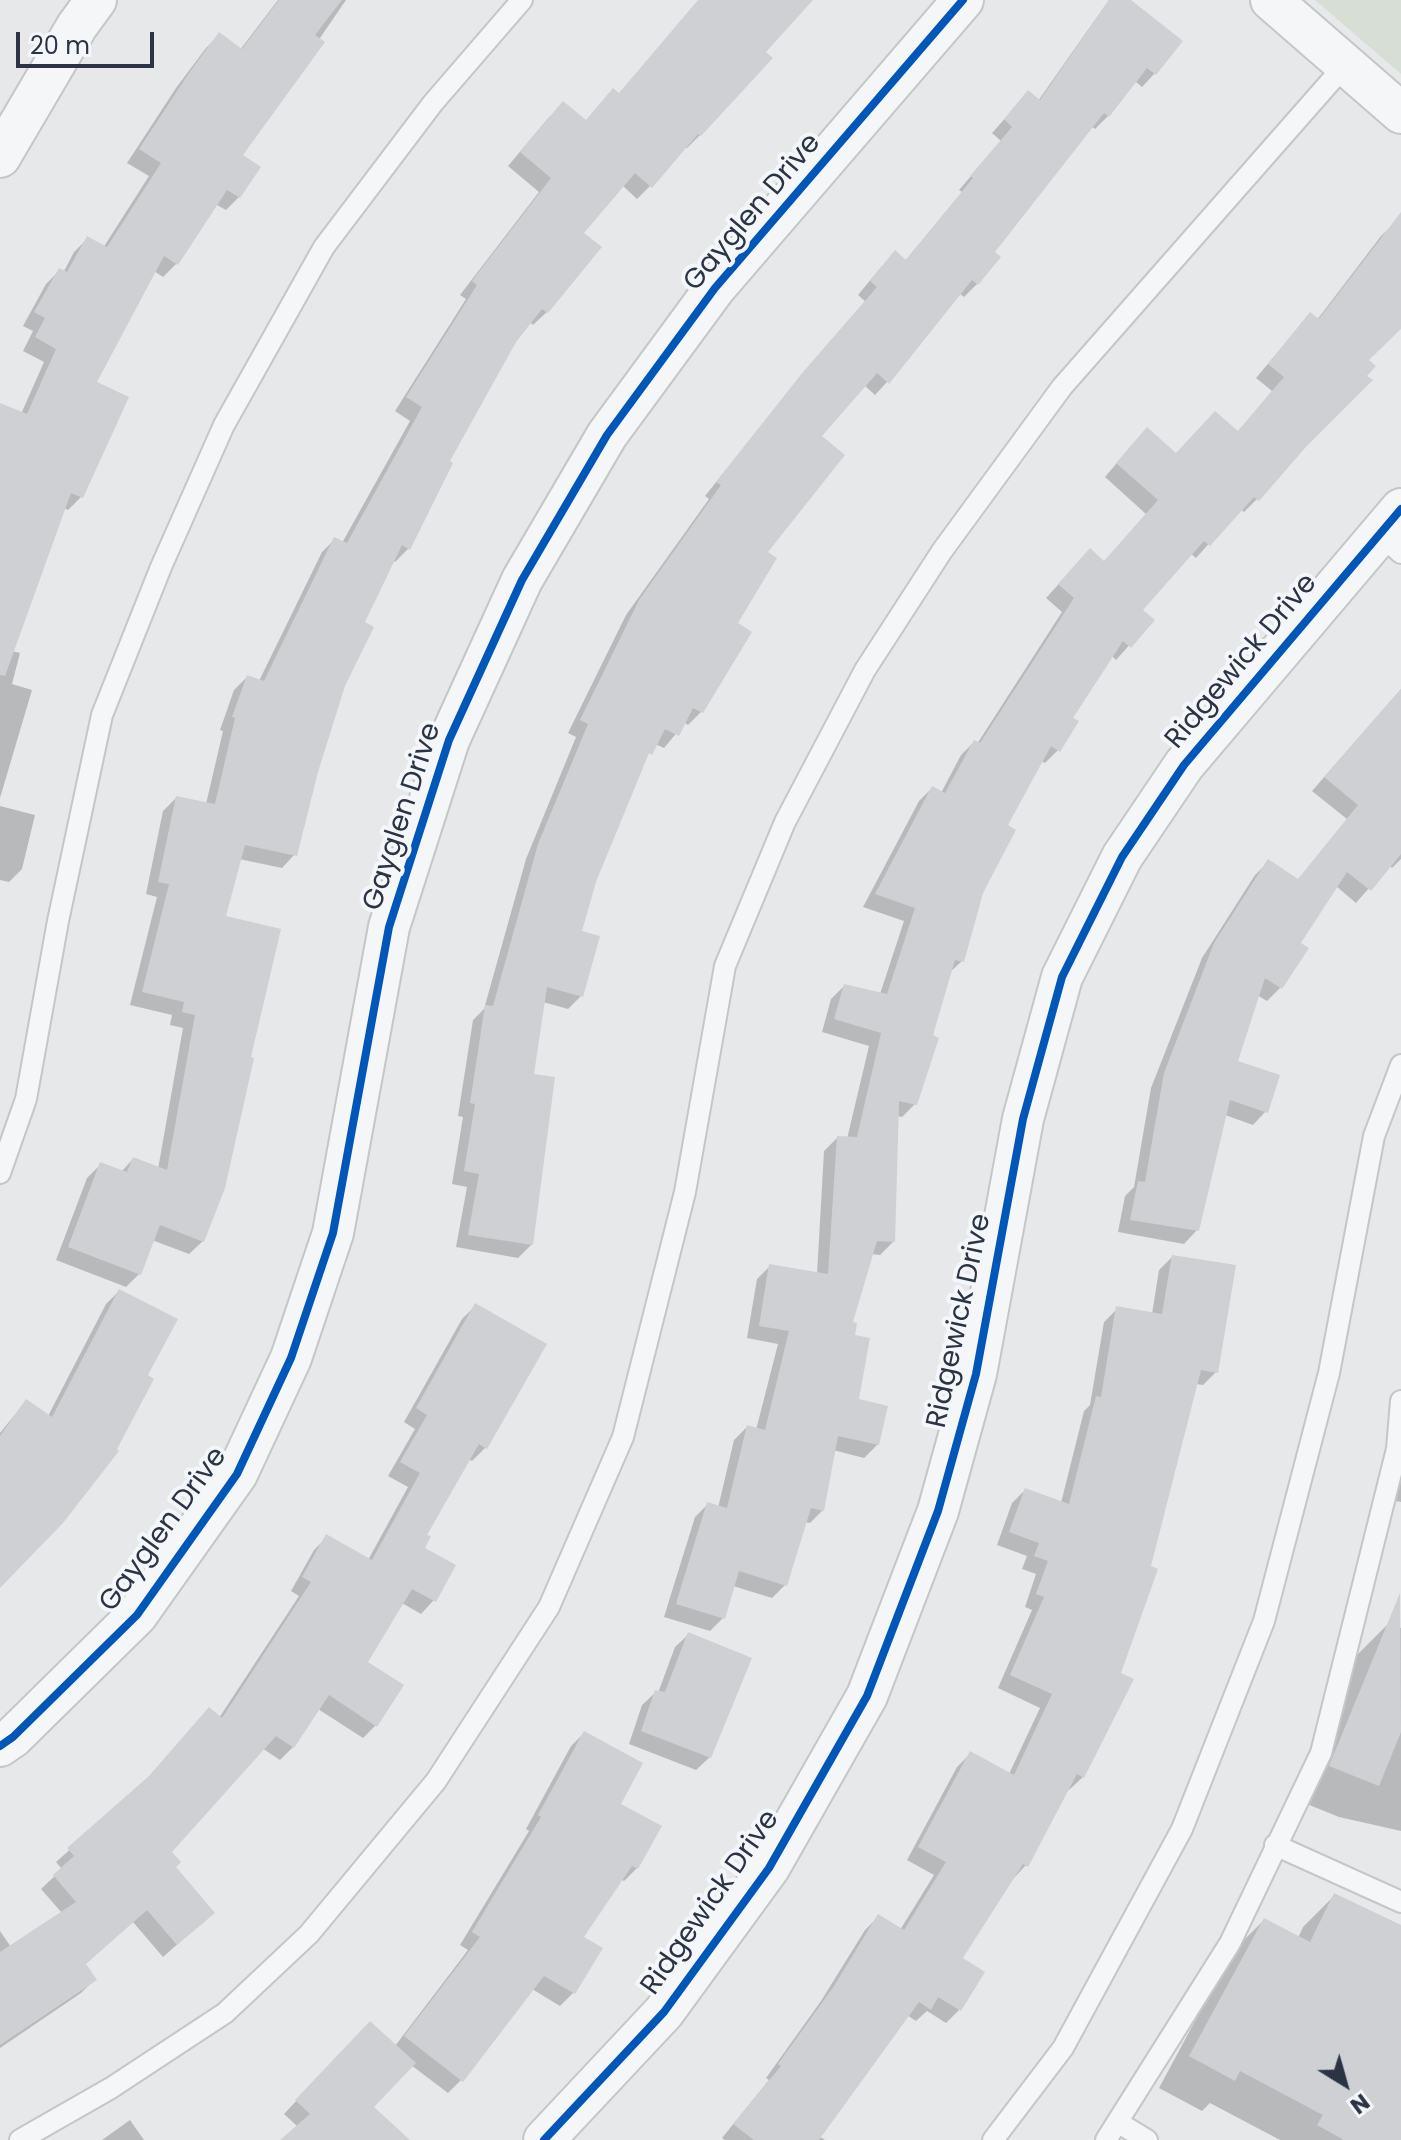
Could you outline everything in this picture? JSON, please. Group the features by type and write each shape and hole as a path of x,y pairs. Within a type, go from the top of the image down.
{"street":[{"path":"0,157 77,26 96,0"},
{"name":"Gayglen Drive","path":"0,1746 13,1737 137,1615 237,1474 291,1358 333,1233 389,927 449,740 522,580 607,435 715,288 963,0"},
{"path":"1271,0 1401,113"},
{"name":"Ridgewick Drive","path":"544,2140 664,2012 760,1880 867,1696 938,1511 976,1374 1023,1119 1062,977 1122,857 1184,765 1394,532"}],"lane":[{"path":"0,1173 26,1099 58,921 102,715 161,567 224,425 324,247 433,103 522,0"},
{"path":"20,2140 111,2088 225,2013 309,1934 436,1781 549,1607 623,1437 685,1192 725,966 785,822 865,670 942,551 1062,387 1346,64"},
{"path":"993,2140 1063,2048 1182,1829 1264,1621 1329,1373 1374,1136 1401,1065"},
{"path":"1106,2140 1230,1943 1321,1753 1397,1449 1401,1401"},
{"path":"1275,1845 1401,1902"},
{"path":"1119,2123 1147,2140"}],"shaded area":[{"path":"1315,0 1401,0 1401,74"}],"building":[{"path":"279,0 342,0 315,35 325,42 243,155 261,167 240,198 227,190 178,265 164,256 97,382 129,397 83,498 71,493 5,676 0,675 0,403 27,414 56,349 35,337 45,318 34,312 59,268 67,272 87,236 107,247 161,163 139,149 219,32 242,49"},
{"path":"698,0 813,0 766,52 773,58 701,136 698,134 652,188 635,173 584,233 602,247 548,313 542,309 516,342 450,461 453,463 410,550 402,545 365,622 374,627 345,686 318,772 297,856 245,845 226,916 281,929 225,1188 204,1242 160,1225 141,1275 68,1247 100,1162 127,1172 133,1157 167,1170 195,1015 182,1012 184,1002 142,992 169,884 158,882 176,796 215,804 235,718 232,717 247,675 264,681 334,537 347,543 422,407 406,397 477,285 472,281 551,178 520,152 563,101 586,120 613,88 619,93"},
{"path":"1109,0 1131,0 1183,41 1156,75 1147,68 1109,117 1104,113 995,252 1001,257 978,285 972,280 889,384 877,373 822,436 845,455 768,552 777,558 738,623 752,632 703,713 693,708 679,736 665,729 652,755 649,753 596,882 582,931 600,936 583,997 547,987 534,1074 555,1077 533,1245 468,1235 479,1174 464,1171 475,1104 470,1103 485,1005 493,1006 538,844 588,724 580,720 639,600 721,485 716,482 803,372 877,287 870,281 895,250 906,260 1012,127 1004,119 1028,90 1040,100"},
{"path":"1401,212 1401,329 1369,360 1376,366 1367,376 1373,380 1305,448 1259,501 1254,497 1210,546 1204,541 1143,610 1155,620 1131,648 1123,641 1073,718 1079,721 1060,752 1051,746 1008,825 1016,830 983,893 964,962 955,960 933,1035 939,1038 917,1105 899,1101 895,1242 877,1241 853,1322 857,1323 855,1335 870,1338 859,1399 888,1406 879,1445 838,1436 824,1511 811,1508 787,1586 739,1571 725,1619 676,1604 707,1502 727,1508 747,1425 765,1430 789,1331 759,1326 769,1264 828,1274 837,1136 857,1137 881,1033 834,1019 844,984 887,994 915,908 875,894 932,786 945,793 974,740 980,743 1074,598 1058,584 1090,548 1104,561 1158,500 1116,463 1147,427 1176,453 1215,411 1238,431 1284,377 1268,364 1310,312 1319,319"},
{"path":"1401,689 1401,854 1371,891 1347,872 1301,943 1309,948 1282,989 1265,978 1238,1061 1280,1075 1268,1113 1230,1100 1199,1231 1130,1220 1138,1181 1145,1182 1164,1073 1214,943 1268,859 1298,879 1358,805 1324,777"},
{"path":"1172,1255 1236,1265 1218,1373 1201,1370 1151,1566 1158,1569 1121,1673 1134,1679 1084,1778 1077,1774 1028,1867 1023,1864 963,1958 985,1972 961,2011 938,1997 931,2010 919,2002 819,2140 754,2140 733,2124 781,2066 778,2064 834,1986 878,1914 904,1930 946,1862 918,1847 970,1751 1014,1775 1052,1694 1010,1675 1044,1597 1036,1594 1048,1561 1034,1556 1039,1543 1009,1532 1025,1488 1069,1504 1096,1396 1101,1397 1116,1306 1162,1314"},
{"path":"119,1289 178,1319 148,1375 154,1379 117,1449 119,1451 63,1523 0,1588 0,1436 26,1399 52,1417"},
{"path":"475,1303 547,1344 487,1449 479,1444 427,1535 431,1536 425,1548 456,1565 436,1602 412,1589 368,1662 404,1685 377,1727 329,1695 294,1748 276,1736 172,1852 181,1862 176,1867 215,1913 177,1945 147,1910 86,1964 97,1980 0,2045 0,1952 76,1902 53,1875 74,1856 67,1848 149,1776 209,1707 222,1718 311,1582 302,1577 326,1534 372,1560 420,1473 400,1462 427,1415 416,1408"},
{"path":"1400,1593 1401,1732 1379,1786 1329,1766"},
{"path":"688,1632 752,1658 711,1758 641,1731 655,1690 665,1692"},
{"path":"584,1731 643,1763 621,1804 662,1826 638,1869 632,1866 584,1937 603,1948 575,1994 544,1976 463,2082 404,2036 480,1937 472,1932 541,1817 538,1815"},
{"path":"1334,1893 1401,1925 1401,2140 1344,2140 1317,2125 1323,2115 1240,2071 1235,2081 1189,2056 1264,1918 1310,1942"},
{"path":"370,2021 416,2063 374,2107 410,2140 280,2140 310,2114 295,2100"}],"cycle path":[{"path":"0,1746 13,1737 137,1615 237,1474 291,1358 333,1233 389,927 449,740 522,580 607,435 715,288 963,0"},
{"path":"544,2140 664,2012 769,1868 867,1696 938,1511 976,1374 1023,1119 1062,977 1122,857 1184,765 1401,509"}]}
